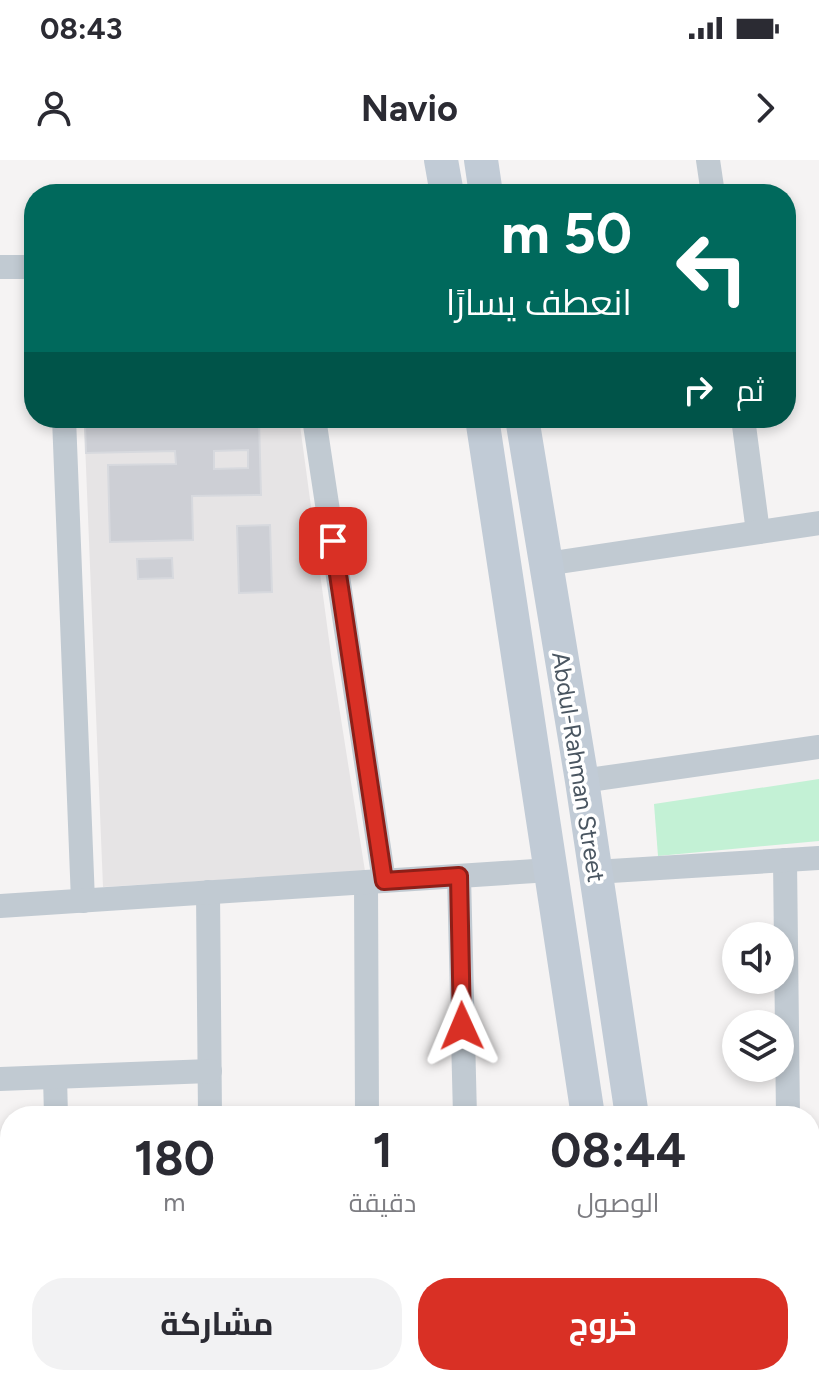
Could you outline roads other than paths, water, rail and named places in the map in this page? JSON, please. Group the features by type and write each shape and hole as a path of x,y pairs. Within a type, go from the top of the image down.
{"main road":[{"path":"441,160 445,184"},
{"path":"481,160 485,184"},
{"name":"Abdul-Rahman Street","path":"484,428 586,1106"},
{"name":"Abdul-Rahman Street","path":"524,428 582,781 630,1106"}],"street":[{"path":"708,160 712,184"},
{"path":"0,267 24,267"},
{"path":"64,428 83,901"},
{"path":"315,428 375,881 367,1106"},
{"path":"744,428 758,532"},
{"path":"546,564 819,523"},
{"path":"582,781 819,747"},
{"path":"595,872 819,858"},
{"path":"785,860 788,1106"},
{"path":"0,906 550,870"},
{"path":"459,876 465,1106"},
{"path":"208,892 210,1106"},
{"path":"0,1079 210,1071"},
{"path":"55,1077 56,1106"}]}
